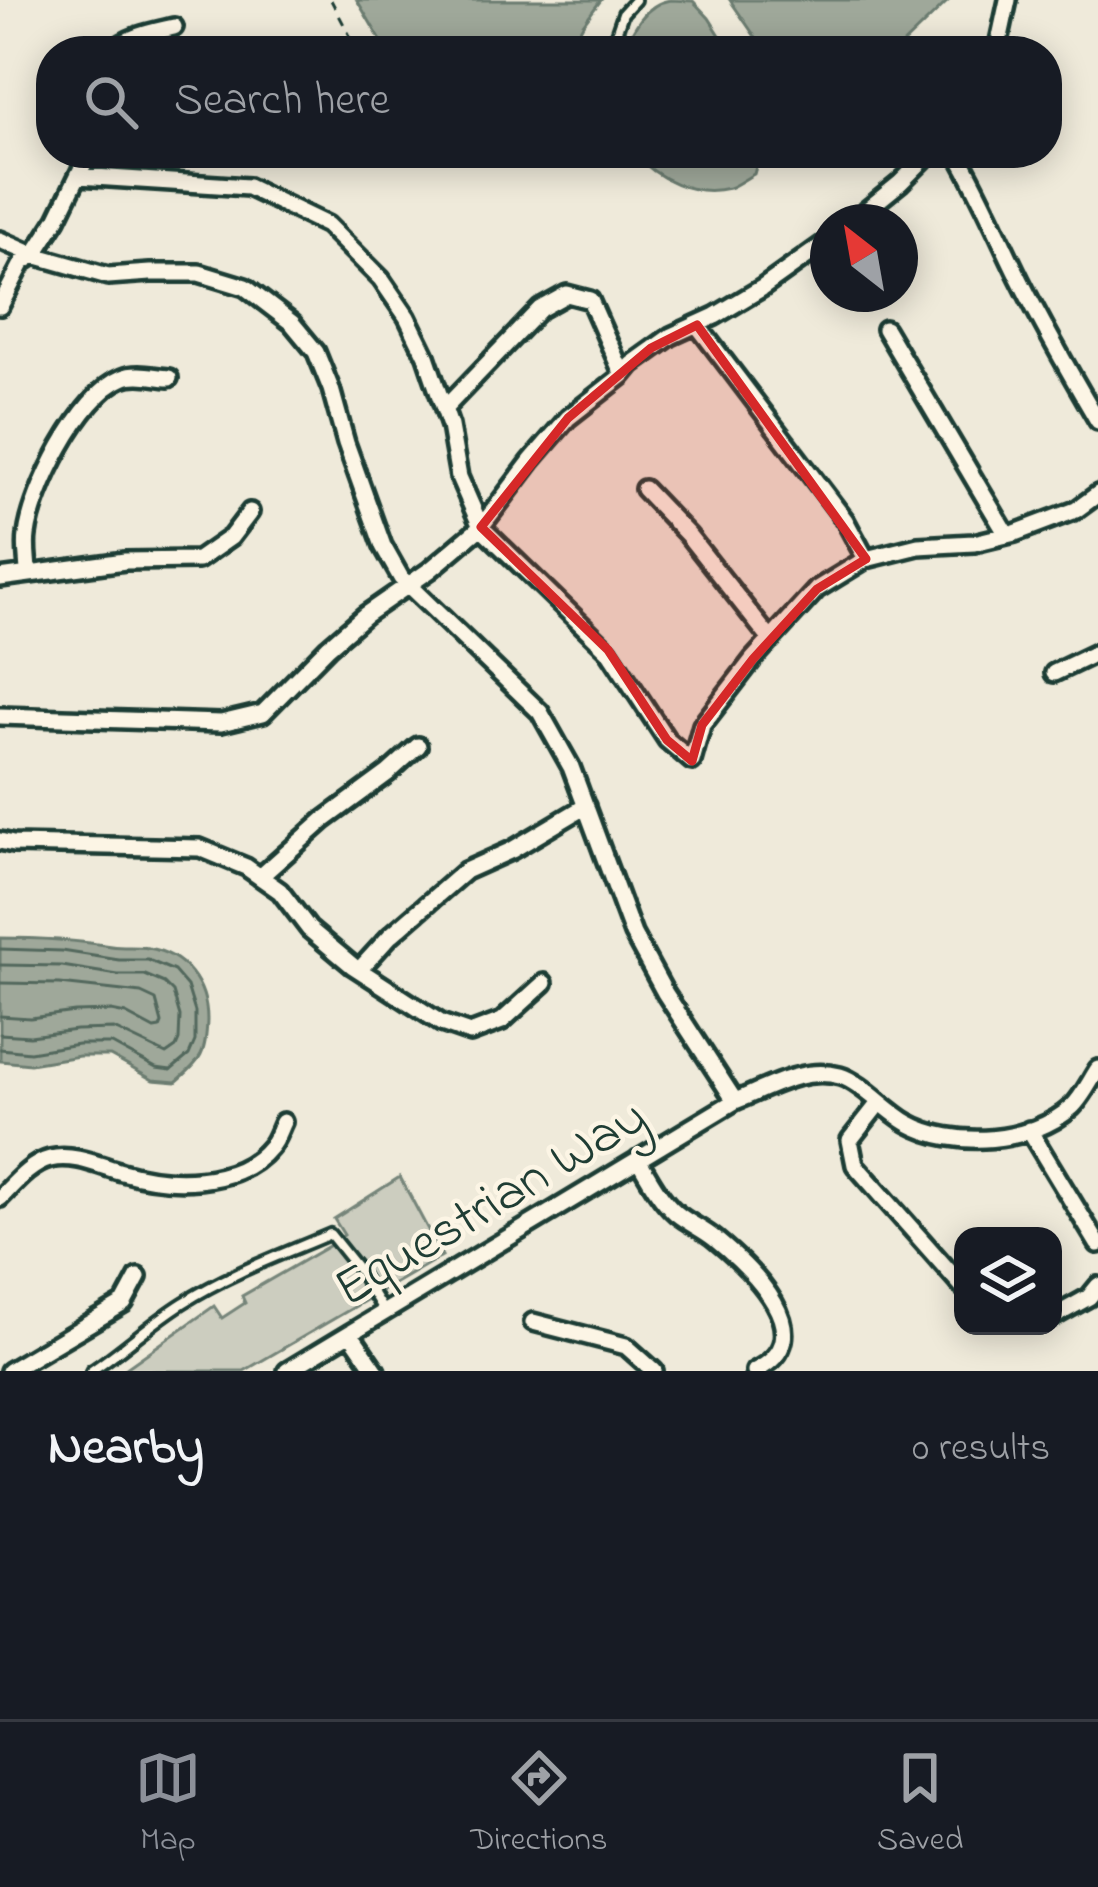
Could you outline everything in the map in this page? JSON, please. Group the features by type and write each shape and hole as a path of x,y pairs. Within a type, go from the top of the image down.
{"street":[{"path":"1001,36 1008,0"},
{"path":"138,36 174,27"},
{"path":"0,306 23,262 34,255 57,219 83,168"},
{"path":"874,204 914,168"},
{"path":"966,168 1098,422"},
{"path":"80,176 248,187 327,225 381,279 407,317 426,356 450,426 459,477 481,527 608,650 667,740 692,761 702,725 817,589 866,559 918,546 974,543 1007,535 1076,510 1098,494"},
{"path":"0,240 108,276 199,273 245,287 292,323 316,352 368,511 401,578 540,712 572,767 634,934 665,993 735,1101"},
{"path":"0,716 221,724 263,712 365,615 410,586 481,527 568,418 651,348 762,288 810,254"},
{"path":"444,409 540,309 567,294 590,300 623,375"},
{"path":"697,325 844,520 866,559"},
{"path":"885,329 1007,535"},
{"path":"28,574 27,535 44,477 87,404 128,375 169,378"},
{"path":"644,489 688,535 771,640"},
{"path":"0,578 125,561 198,560 230,537 250,512"},
{"path":"1054,673 1098,652"},
{"path":"260,877 418,746"},
{"path":"358,970 465,871 512,850 586,806"},
{"path":"0,841 200,848 246,867 280,891 309,928 358,970 441,1023 470,1033 502,1021 544,983"},
{"path":"1098,1070 1073,1107 1029,1130 1098,1244"},
{"name":"Equestrian Way","path":"286,1371 735,1101 810,1073 844,1077 924,1131 965,1142 1029,1130"},
{"path":"879,1103 850,1140 855,1165 954,1277"},
{"path":"0,1198 33,1166 62,1157 177,1182 231,1173 271,1147 283,1122"},
{"path":"638,1160 674,1211 753,1275 780,1312 781,1346 755,1371"},
{"path":"9,1371 124,1303 137,1277"},
{"path":"1062,1312 1089,1297 1098,1286"},
{"path":"532,1322 626,1346 654,1371"},
{"path":"350,1333 376,1371"}],"lane":[{"path":"615,36 623,13 635,0"},
{"path":"91,1371 181,1304 330,1234 384,1312"}],"path":[{"path":"331,0 350,36"}],"highlighted area":[{"path":"697,325 866,559 817,589 753,659 702,725 692,761 667,740 608,650 481,527 568,418 651,348"}],"shaded area":[{"path":"400,1177 442,1256 244,1371 122,1371 214,1306 222,1318 245,1303 242,1296 334,1243 344,1235 334,1219"}],"water":[{"path":"357,0 601,0 576,36 378,36"},
{"path":"730,0 949,0 912,36 755,36"},
{"path":"693,1 720,36 631,36 647,12 661,2"},
{"path":"650,168 756,168 754,174 729,188 716,190 689,188"},
{"path":"0,938 143,947 173,957 191,973 203,994 207,1020 201,1056 176,1082 153,1080 110,1056 30,1064 0,1061"}]}
